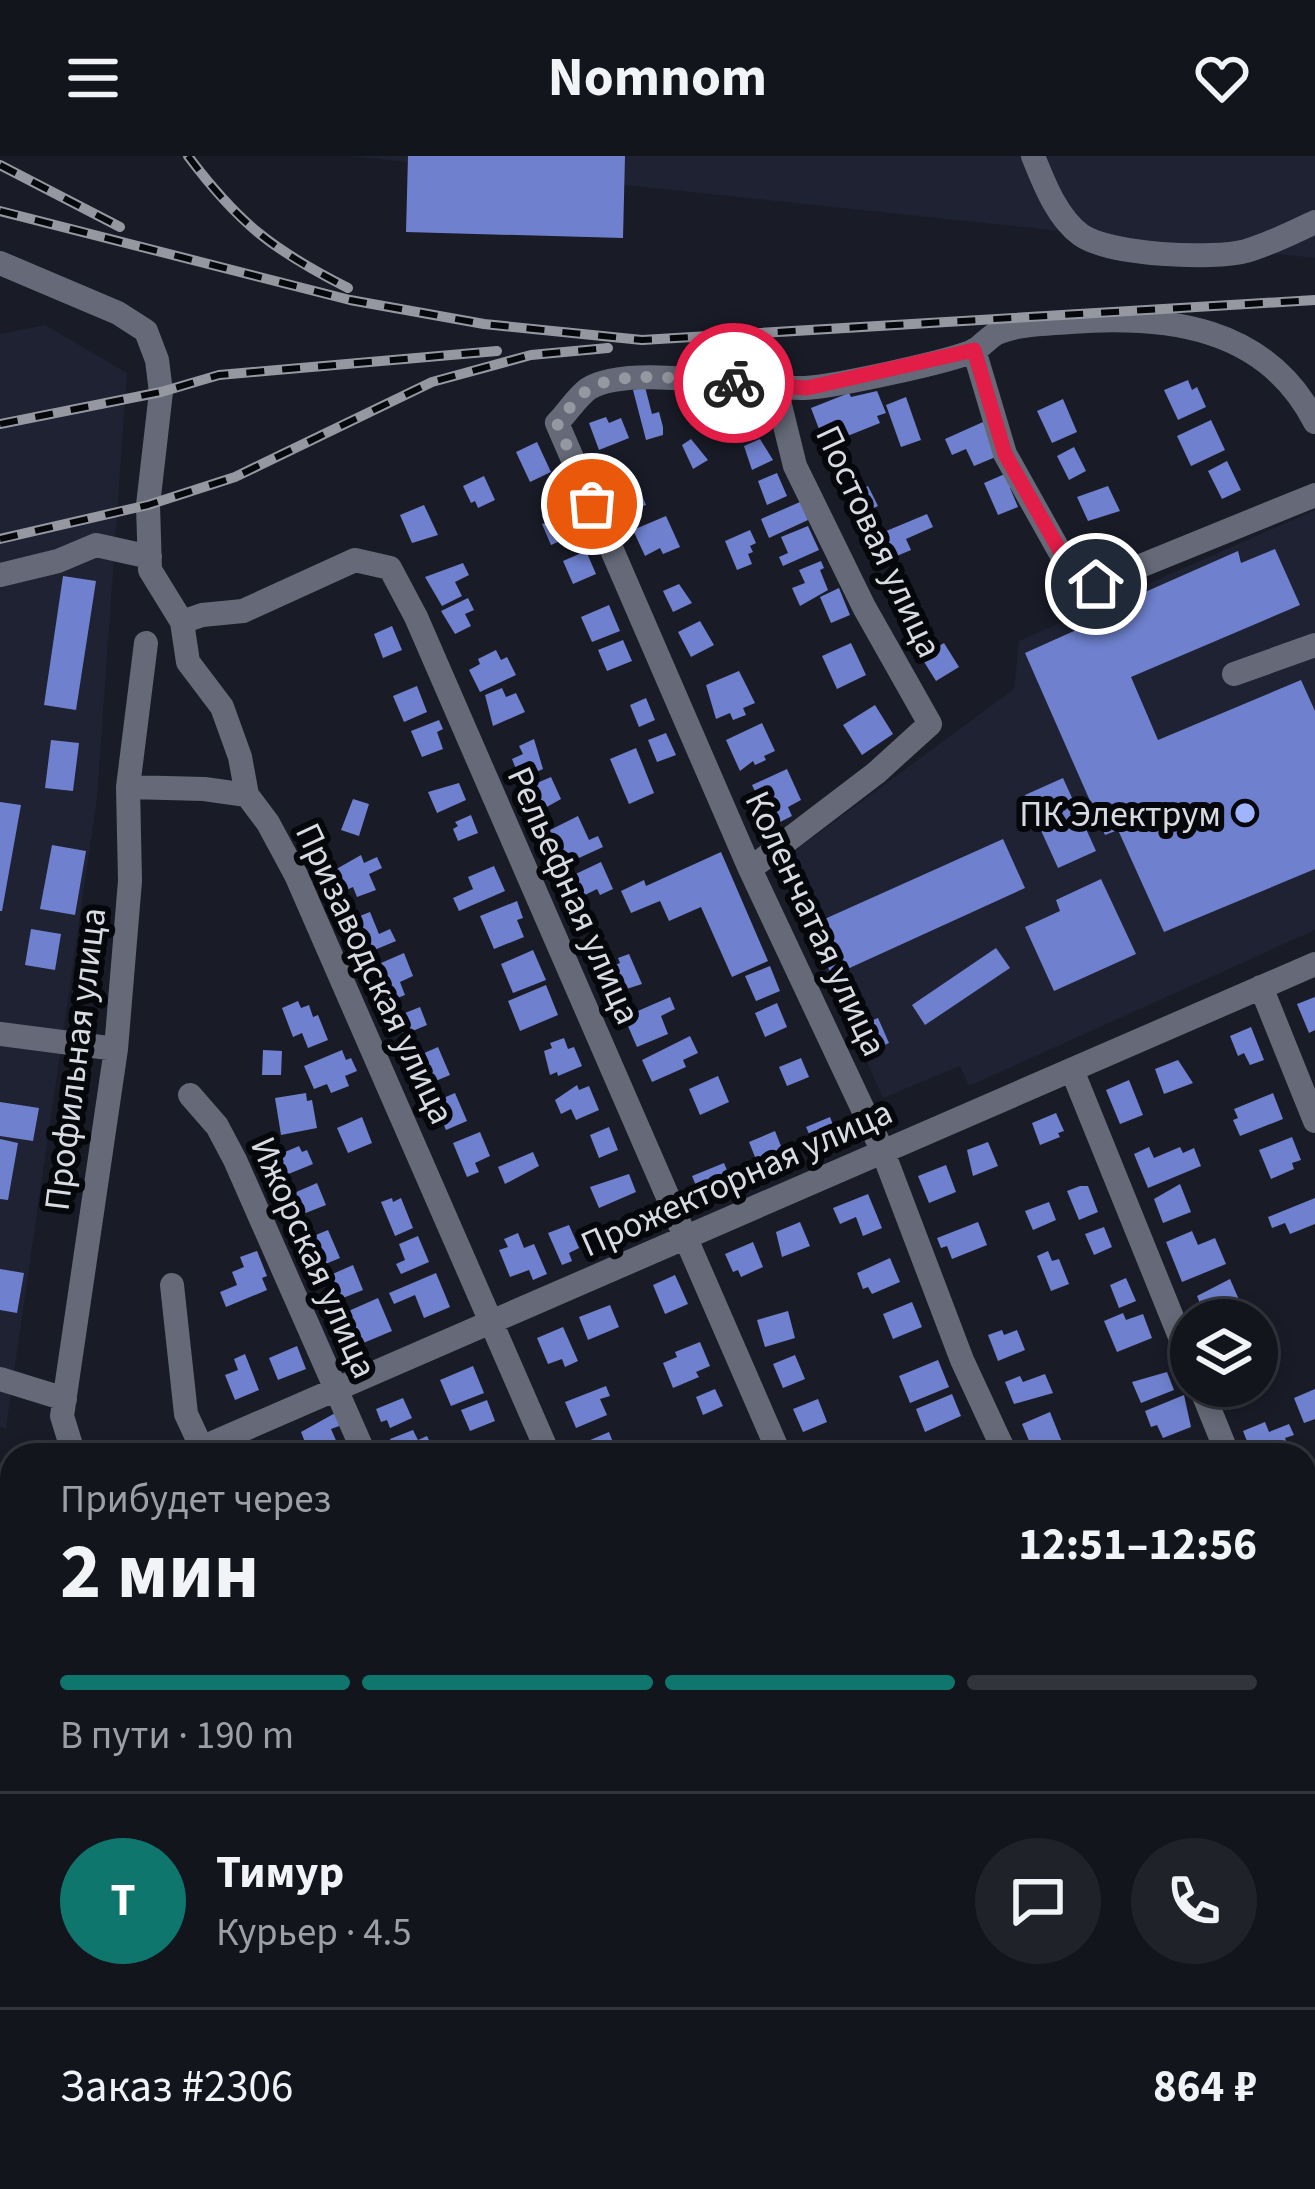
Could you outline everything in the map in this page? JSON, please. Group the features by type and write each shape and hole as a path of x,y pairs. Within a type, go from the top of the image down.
{"street":[{"path":"1033,156 1060,212 1093,242 1135,250 1241,253 1315,222"},
{"name":"Призаводская улица","path":"0,263 118,313 146,331 157,360 160,392 148,505 150,570 182,622 188,662 222,707 240,757 247,795 296,875 544,1443"},
{"path":"775,385 807,388 974,350 997,333 1095,320 1145,320 1222,336 1260,356 1299,391 1315,422"},
{"path":"974,350 1005,454 1076,579 1096,584 1315,495"},
{"name":"Коленчатая улица","path":"775,385 638,375 589,388 557,423 750,869 883,1152 962,1360 1000,1443"},
{"name":"Постовая улица","path":"750,869 876,773 930,724 864,607 796,466 775,385"},
{"path":"0,575 58,561 96,545 150,557"},
{"name":"Рельефная улица","path":"182,622 243,611 355,560 390,568 416,617 775,1443"},
{"name":"Профильная улица","path":"70,1443 62,1416 116,1048 130,881 128,787 146,643"},
{"path":"1234,674 1315,645"},
{"path":"128,787 247,795"},
{"name":"Прожекторная улица","path":"219,1443 1315,964"},
{"path":"1261,987 1315,1121"},
{"path":"0,1034 116,1048"},
{"path":"1072,1070 1170,1312"},
{"name":"Ижорская улица","path":"190,1095 217,1126 235,1160 359,1443"},
{"path":"172,1285 186,1414 194,1443"},
{"path":"0,1379 65,1399"},
{"path":"1209,1407 1223,1443"}],"shaded area":[{"path":"351,156 1315,156 1315,258"},
{"path":"45,325 127,373 97,798 6,1428 0,1427 0,334"},
{"path":"1315,510 1315,930 969,1086 960,1066 883,1098 778,863 1014,689 1019,641"}],"building":[{"path":"408,156 625,156 623,238 406,232"},
{"path":"1188,380 1192,390 1197,387 1206,407 1178,420 1164,390"},
{"path":"645,387 652,414 659,412 663,427 663,435 646,440 633,390"},
{"path":"877,391 886,413 877,416 880,423 825,445 811,408 849,393 851,397"},
{"path":"906,397 921,440 901,447 886,405"},
{"path":"1063,399 1077,432 1052,443 1037,411"},
{"path":"606,417 609,423 621,418 629,438 599,450 589,423"},
{"path":"1211,420 1225,450 1191,466 1177,436"},
{"path":"983,422 998,456 974,466 966,449 952,455 945,439"},
{"path":"691,439 708,460 693,469 682,445"},
{"path":"760,439 773,460 752,470 744,446"},
{"path":"537,442 551,472 530,482 516,452"},
{"path":"1074,447 1086,471 1069,480 1057,456"},
{"path":"1227,461 1241,490 1222,499 1208,471"},
{"path":"1014,470 1020,484 1010,488 1018,507 998,515 984,483"},
{"path":"777,473 787,496 767,505 758,481"},
{"path":"484,476 495,500 478,508 463,486"},
{"path":"638,486 646,505 628,512 619,495"},
{"path":"868,486 878,506 857,516 847,496"},
{"path":"1108,486 1120,511 1088,521 1077,497"},
{"path":"800,502 808,520 769,538 761,519"},
{"path":"424,505 438,535 412,543 400,515"},
{"path":"927,514 933,527 906,539 911,550 878,564 867,539"},
{"path":"572,515 579,533 551,545 542,524"},
{"path":"666,516 680,547 663,554 660,548 645,556 633,530"},
{"path":"808,526 819,550 783,566 779,557 788,553 781,537"},
{"path":"750,530 756,543 748,554 752,564 737,570 725,541"},
{"path":"1275,549 1300,605 1131,677 1158,740 1301,680 1315,711 1315,869 1164,932 1118,830 1105,835 1025,653 1085,626 1084,619 1238,551 1241,563"},
{"path":"586,551 596,574 573,584 563,561"},
{"path":"821,561 828,590 800,606 792,588 805,583 799,570"},
{"path":"463,563 469,575 455,582 462,596 442,606 425,577"},
{"path":"63,576 96,581 76,710 44,705"},
{"path":"679,584 692,603 673,612 663,591"},
{"path":"839,588 850,615 831,623 820,597"},
{"path":"468,598 474,610 465,614 471,626 455,634 441,611"},
{"path":"609,605 620,631 592,642 581,617"},
{"path":"700,621 714,645 691,657 678,632"},
{"path":"392,626 402,650 383,658 374,634"},
{"path":"623,640 632,661 607,671 598,650"},
{"path":"851,643 866,675 837,689 822,656"},
{"path":"944,643 959,667 936,681 921,657"},
{"path":"496,650 501,660 507,657 516,675 480,692 469,670"},
{"path":"739,671 755,703 743,708 746,715 733,720 730,713 716,719 706,685"},
{"path":"417,686 427,712 404,722 393,696"},
{"path":"502,688 506,697 516,693 525,712 493,726 485,695"},
{"path":"646,698 655,720 639,727 630,705"},
{"path":"875,705 893,734 862,755 843,725"},
{"path":"439,720 443,729 437,732 443,749 422,757 411,731"},
{"path":"762,723 775,751 740,771 726,740"},
{"path":"666,733 676,755 657,762 648,740"},
{"path":"534,739 543,769 520,779 512,759 523,754 519,746"},
{"path":"51,740 79,743 73,791 45,788"},
{"path":"636,748 654,793 629,804 610,759"},
{"path":"787,769 801,800 788,807 792,816 780,822 776,812 767,816 752,785"},
{"path":"551,777 561,799 529,817 526,809 531,806 523,789"},
{"path":"1063,778 1096,851 1058,868 1025,795"},
{"path":"459,783 466,800 437,813 428,792"},
{"path":"353,799 369,804 359,836 341,830"},
{"path":"0,802 21,805 2,911 0,911"},
{"path":"471,815 478,833 458,841 455,822"},
{"path":"578,816 589,840 598,836 603,847 557,868 540,835"},
{"path":"1003,839 1025,888 832,976 809,926"},
{"path":"52,845 86,851 75,915 40,909"},
{"path":"721,852 768,961 732,977 701,907 669,921 660,901 631,913 621,891 644,880 646,886"},
{"path":"361,855 364,863 377,857 382,868 369,874 376,890 357,897 353,887 342,892 333,871"},
{"path":"601,862 613,889 600,895 597,889 573,901 563,880"},
{"path":"494,866 505,891 459,911 453,898 473,889 468,877"},
{"path":"1101,879 1136,954 1054,991 1025,927 1060,911 1056,900"},
{"path":"517,901 523,918 517,920 524,937 494,949 480,916"},
{"path":"370,912 379,934 390,929 396,941 372,951 370,946 364,948 352,919"},
{"path":"31,929 61,934 55,970 25,965"},
{"path":"996,948 1010,968 925,1025 912,1005"},
{"path":"533,950 546,980 513,993 501,964"},
{"path":"404,953 413,976 400,982 405,995 382,1004 370,975 384,969 381,963"},
{"path":"629,954 642,984 614,993 604,970"},
{"path":"770,966 780,991 756,1001 745,976"},
{"path":"546,985 558,1015 520,1031 508,1001"},
{"path":"670,997 675,1009 661,1016 668,1034 637,1047 624,1017"},
{"path":"1315,997 1315,1030 1309,1033 1297,1004"},
{"path":"298,1001 301,1008 309,1005 313,1017 318,1015 328,1040 308,1048 302,1033 293,1037 282,1008"},
{"path":"777,1003 787,1027 765,1037 755,1013"},
{"path":"420,1007 427,1025 403,1035 395,1017"},
{"path":"878,1018 889,1043 861,1055 851,1029"},
{"path":"1251,1027 1264,1060 1250,1065 1244,1053 1238,1056 1230,1036"},
{"path":"690,1036 698,1053 683,1060 686,1067 652,1082 642,1060"},
{"path":"564,1038 582,1066 550,1075 544,1051"},
{"path":"438,1047 450,1075 426,1085 417,1062 424,1059 422,1054"},
{"path":"263,1050 282,1051 281,1075 262,1075"},
{"path":"342,1050 357,1071 345,1076 349,1086 331,1093 327,1084 314,1089 304,1066"},
{"path":"801,1058 809,1077 787,1086 779,1067"},
{"path":"1178,1060 1193,1083 1164,1094 1155,1069"},
{"path":"718,1076 729,1102 700,1115 689,1089"},
{"path":"1129,1080 1143,1115 1120,1124 1106,1090"},
{"path":"577,1085 579,1090 589,1086 599,1110 576,1120 571,1109 561,1114 555,1100"},
{"path":"306,1093 307,1101 312,1100 317,1128 281,1135 275,1098"},
{"path":"455,1093 467,1121 446,1130 434,1102"},
{"path":"1273,1093 1283,1119 1240,1136 1234,1109"},
{"path":"0,1102 39,1108 33,1141 0,1136"},
{"path":"1056,1113 1064,1131 1040,1145 1032,1123"},
{"path":"362,1117 372,1143 348,1153 337,1128"},
{"path":"830,1117 838,1138 815,1147 806,1127"},
{"path":"609,1127 618,1150 599,1158 590,1135"},
{"path":"775,1131 787,1161 761,1172 749,1142"},
{"path":"480,1132 490,1156 475,1163 479,1172 467,1177 453,1143"},
{"path":"1292,1137 1301,1160 1292,1163 1294,1169 1271,1179 1259,1150"},
{"path":"0,1139 18,1143 8,1200 0,1199"},
{"path":"988,1142 998,1166 973,1176 967,1150"},
{"path":"299,1146 302,1152 307,1150 313,1164 286,1175 278,1155"},
{"path":"1149,1147 1154,1158 1180,1147 1183,1153 1194,1148 1201,1166 1148,1188 1134,1154"},
{"path":"533,1152 539,1166 505,1184 498,1167"},
{"path":"724,1163 733,1185 701,1198 692,1176"},
{"path":"946,1165 956,1192 929,1203 918,1176"},
{"path":"629,1174 636,1192 599,1208 590,1187"},
{"path":"317,1183 326,1205 303,1214 294,1193"},
{"path":"1180,1184 1191,1212 1163,1223 1154,1199"},
{"path":"1088,1186 1098,1212 1079,1220 1067,1191"},
{"path":"868,1194 882,1228 863,1236 856,1217 840,1224 833,1208"},
{"path":"392,1198 393,1202 401,1198 413,1228 395,1236 381,1202"},
{"path":"1315,1198 1315,1224 1290,1234 1285,1223 1272,1228 1268,1217"},
{"path":"1049,1202 1056,1220 1033,1230 1025,1211"},
{"path":"800,1222 810,1246 782,1257 776,1232"},
{"path":"978,1222 987,1245 952,1259 947,1246 941,1248 937,1238"},
{"path":"569,1225 579,1248 569,1253 572,1261 562,1265 548,1233"},
{"path":"1104,1227 1112,1247 1094,1255 1085,1234"},
{"path":"328,1230 340,1258 323,1265 311,1237"},
{"path":"1192,1231 1198,1245 1215,1238 1226,1264 1182,1282 1166,1242"},
{"path":"518,1233 524,1248 534,1244 547,1274 533,1280 529,1270 510,1277 499,1250 508,1247 504,1239"},
{"path":"418,1236 429,1262 401,1274 396,1264 405,1260 399,1244"},
{"path":"753,1242 763,1267 741,1277 738,1270 733,1272 725,1254"},
{"path":"257,1251 267,1290 226,1307 220,1292 237,1285 232,1272 244,1267 240,1257"},
{"path":"1048,1251 1052,1261 1059,1259 1069,1284 1051,1291 1037,1256"},
{"path":"890,1258 900,1282 872,1294 868,1287 863,1289 857,1273"},
{"path":"353,1265 363,1290 338,1300 328,1276"},
{"path":"0,1269 24,1273 17,1313 0,1310"},
{"path":"436,1273 450,1307 424,1318 415,1295 394,1304 389,1293"},
{"path":"675,1275 688,1304 665,1314 653,1285"},
{"path":"1126,1278 1136,1301 1119,1308 1110,1285"},
{"path":"1230,1279 1239,1299 1198,1299"},
{"path":"378,1298 392,1331 349,1349 335,1317"},
{"path":"912,1302 922,1327 893,1339 883,1314"},
{"path":"610,1305 619,1327 588,1340 579,1317"},
{"path":"788,1311 795,1338 765,1347 757,1320"},
{"path":"1123,1313 1126,1320 1143,1314 1152,1338 1117,1352 1104,1321"},
{"path":"563,1327 578,1361 565,1367 562,1359 548,1364 537,1338"},
{"path":"1002,1330 1004,1335 1017,1330 1025,1350 998,1361 988,1335"},
{"path":"700,1342 710,1366 696,1372 699,1377 673,1388 663,1363 677,1357 675,1352"},
{"path":"297,1346 306,1369 278,1380 269,1358"},
{"path":"245,1354 259,1390 235,1400 225,1375 238,1370 234,1359"},
{"path":"795,1355 805,1379 783,1388 773,1364"},
{"path":"938,1360 949,1387 910,1403 899,1376"},
{"path":"473,1366 484,1393 451,1406 440,1380"},
{"path":"1167,1372 1170,1392 1141,1403 1132,1382"},
{"path":"1045,1374 1053,1393 1014,1404 1005,1382"},
{"path":"606,1386 610,1396 600,1399 607,1415 576,1428 565,1402"},
{"path":"715,1389 723,1406 703,1415 696,1397"},
{"path":"1315,1389 1315,1419 1304,1423 1294,1398"},
{"path":"952,1394 961,1416 925,1432 916,1409"},
{"path":"403,1398 412,1418 390,1428 387,1420 381,1422 376,1409"},
{"path":"818,1399 827,1422 803,1432 793,1409"},
{"path":"487,1400 495,1421 470,1431 461,1410"},
{"path":"1170,1401 1170,1407 1187,1407 1191,1427 1163,1438 1157,1425 1151,1427 1145,1411"},
{"path":"337,1412 342,1425 331,1429 337,1443 305,1443 301,1432"},
{"path":"1050,1412 1062,1442 1030,1443 1022,1424"},
{"path":"1265,1422 1269,1432 1289,1424 1294,1435 1285,1438 1287,1443 1248,1443 1243,1431"},
{"path":"413,1430 418,1440 427,1436 430,1443 392,1443 390,1439"},
{"path":"609,1432 613,1443 589,1443"}],"railway":[{"path":"188,156 259,233 348,288"},
{"path":"0,165 120,227"},
{"path":"0,211 350,300 484,324 642,340 1315,300"},
{"path":"0,539 148,505 235,477 432,382 531,355 608,348"},
{"path":"0,424 161,392 219,375 497,351"}],"way so far":[{"path":"592,504 557,423 589,388 638,375 734,383"}],"place":[{"name":"ПК Электрум","path":"1245,813"}],"route":[{"path":"734,383 807,388 974,350 1005,454 1076,579 1096,584"}]}
